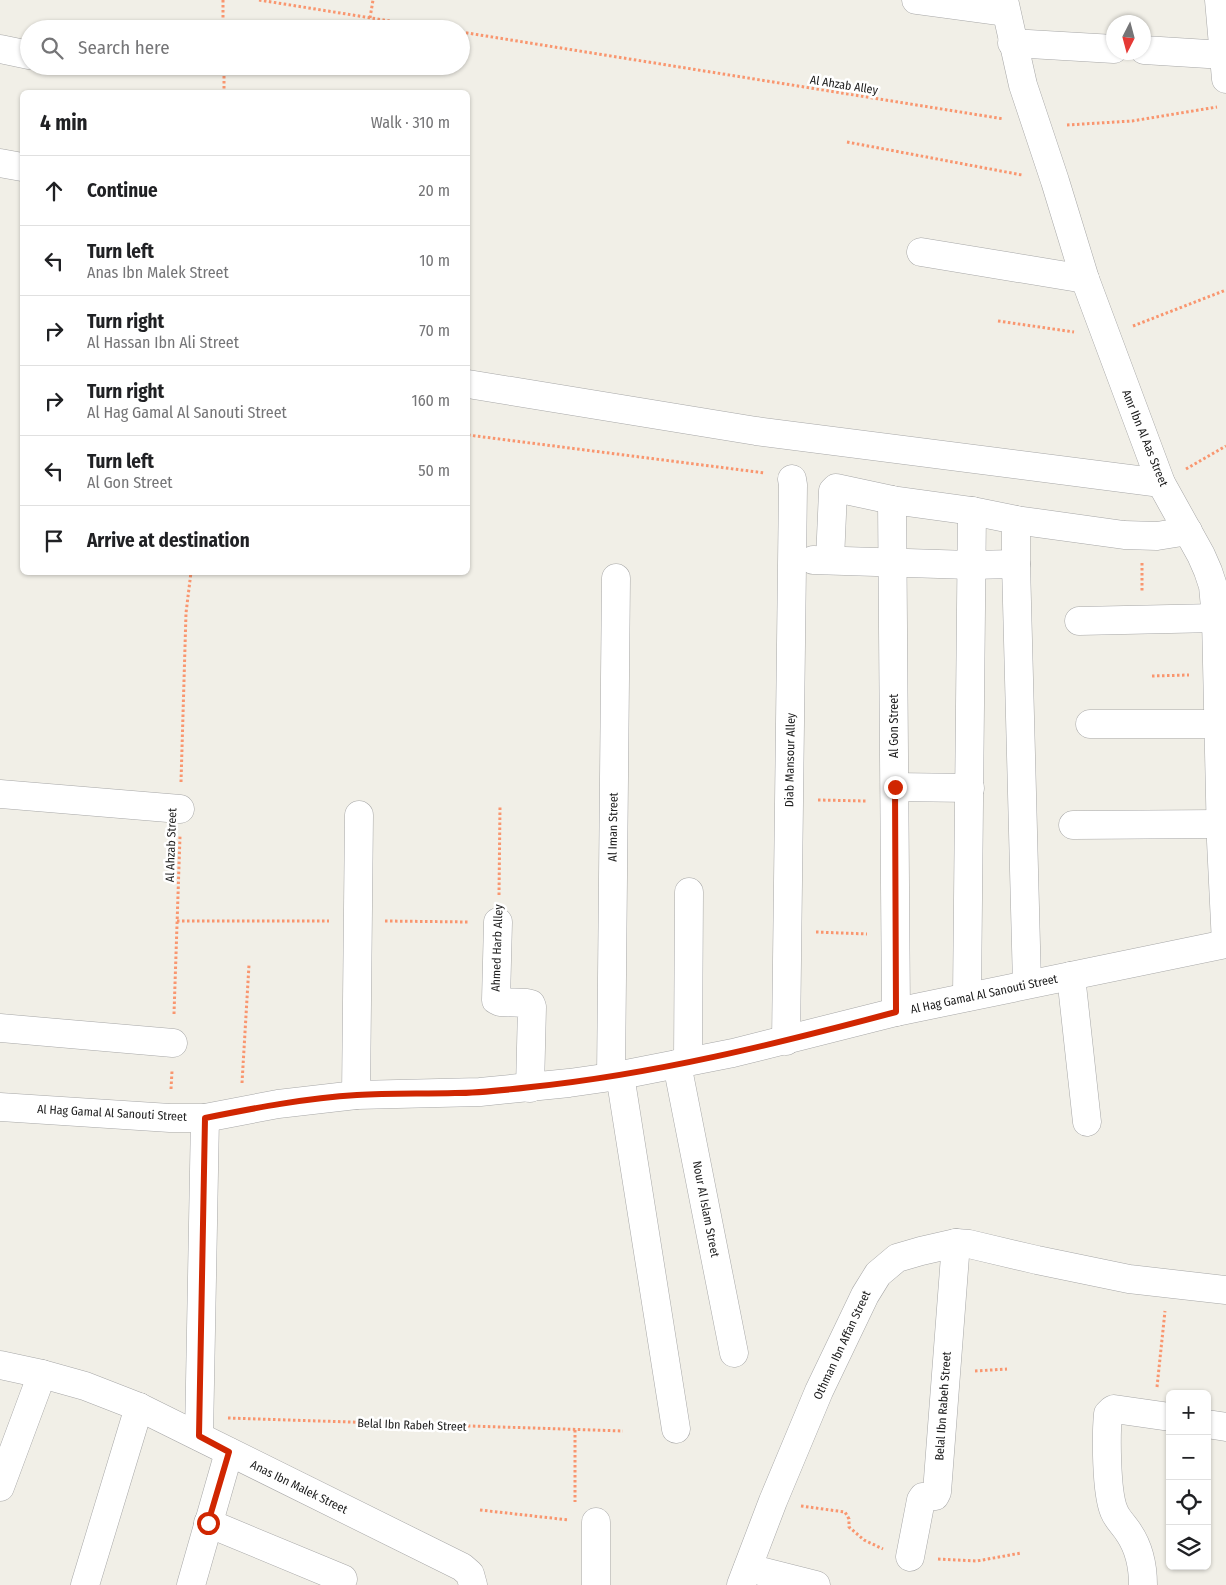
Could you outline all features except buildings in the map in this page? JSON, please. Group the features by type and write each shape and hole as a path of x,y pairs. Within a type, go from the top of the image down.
{"street":[{"path":"916,0 1004,6"},
{"name":"Amr Ibn Al Aas Street","path":"1004,6 1022,85 1105,336 1161,483 1188,531 1208,571 1213,586 1216,618 1217,675 1221,714 1222,835 1226,944"},
{"path":"1151,51 1225,67 1221,8"},
{"path":"1012,43 1106,49"},
{"path":"0,49 20,53"},
{"path":"0,163 20,167"},
{"path":"921,252 1085,280"},
{"path":"470,384 756,431 1161,483"},
{"name":"Diab Mansour Alley","path":"786,1041 792,479"},
{"path":"830,560 834,489 1016,520 1141,537 1188,531"},
{"name":"Al Gon Street","path":"892,500 896,1012"},
{"path":"967,997 972,511"},
{"path":"1016,520 1027,984"},
{"path":"792,560 970,565 1016,564"},
{"name":"Al Iman Street","path":"616,578 616,1076 676,1429"},
{"path":"1079,621 1216,618"},
{"path":"1090,724 1221,714"},
{"path":"894,794 970,788"},
{"path":"0,794 180,809"},
{"path":"356,1095 359,816"},
{"path":"1073,825 1222,835"},
{"name":"Nour Al Islam Street","path":"688,892 682,1063 734,1354"},
{"name":"Ahmed Harb Alley","path":"498,922 496,1000 500,1002 527,1003 531,1004 532,1007 530,1088"},
{"name":"Al Hag Gamal Al Sanouti Street","path":"0,1107 170,1118 205,1118 278,1104 356,1095 421,1092 455,1093 530,1088 616,1076 682,1063 786,1041 896,1012 1226,944"},
{"path":"1071,976 1086,1122"},
{"path":"0,1028 173,1043"},
{"path":"200,1427 205,1118"},
{"name":"Othman Ibn Affan Street","path":"744,1576 819,1391 864,1294 878,1274 898,1258 956,1243 970,1244 1129,1279 1226,1290"},
{"name":"Belal Ibn Rabeh Street","path":"910,1557 921,1500 924,1497 935,1496 937,1492 956,1243"},
{"name":"Anas Ibn Malek Street","path":"0,1365 85,1386 139,1407 200,1427 229,1452 462,1567 470,1574 473,1585"},
{"path":"0,1487 42,1374"},
{"path":"85,1585 139,1407"},
{"path":"1143,1585 1139,1556 1134,1542 1116,1515 1111,1502 1108,1414 1112,1410 1162,1416"},
{"path":"1211,1425 1226,1427"},
{"path":"191,1585 229,1452"},
{"path":"585,1521 596,1585"},
{"path":"208,1523 343,1579"},
{"path":"744,1576 816,1585"}],"path":[{"path":"223,0 224,20"},
{"path":"259,0 383,20"},
{"path":"370,18 373,0"},
{"name":"Al Ahzab Alley","path":"470,33 1035,124 1074,125 1132,121 1226,106"},
{"path":"224,75 224,90"},
{"path":"847,142 1055,181"},
{"path":"998,321 1105,336 1226,290"},
{"path":"470,435 787,476 792,479"},
{"path":"1161,483 1226,446"},
{"path":"1141,537 1142,620"},
{"name":"Al Ahzab Street","path":"170,1118 186,613 191,575"},
{"path":"1152,676 1217,675"},
{"path":"790,799 894,794"},
{"name":"Ahmed Harb Alley","path":"498,922 500,806"},
{"path":"787,932 896,934"},
{"path":"241,1111 249,965"},
{"path":"1162,1416 1168,1283"},
{"name":"Belal Ibn Rabeh Street","path":"200,1427 623,1431"},
{"path":"480,1510 585,1521 574,1430"}],"route":[{"path":"208,1523 229,1452 199,1436 205,1118 316,1099 387,1093 480,1092 530,1088 611,1077 786,1041 896,1012 895,787"}]}
